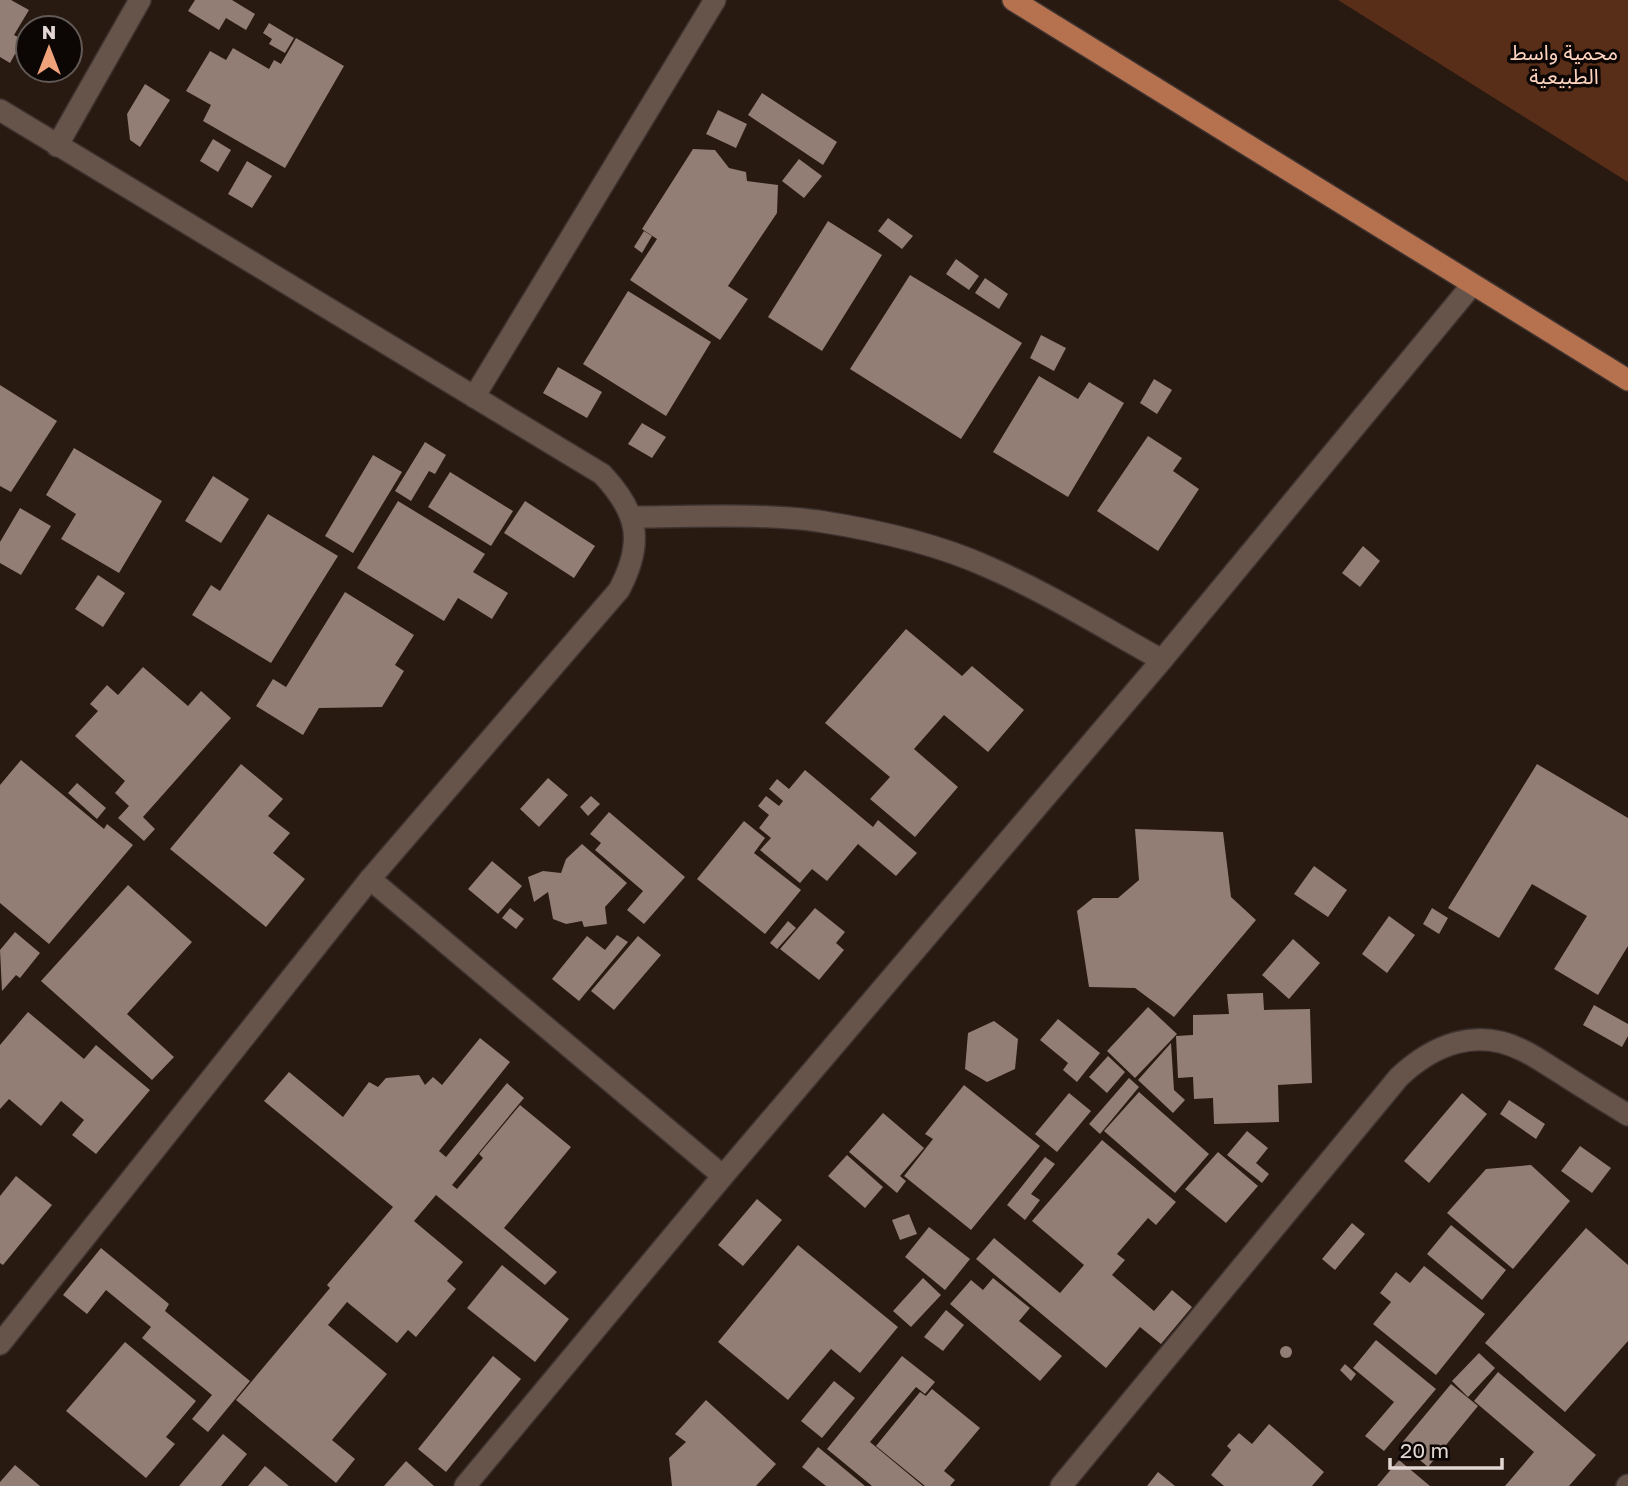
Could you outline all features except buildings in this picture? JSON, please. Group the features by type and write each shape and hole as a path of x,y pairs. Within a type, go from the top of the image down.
{"main road":[{"path":"1013,0 1628,380"}],"street":[{"path":"57,146 140,0"},
{"path":"474,397 715,0"},
{"path":"0,110 602,474 620,493 632,517 635,542 631,567 619,590 370,879 0,1345"},
{"path":"465,1486 723,1176 1162,660 1472,285"},
{"path":"632,517 757,517 816,521 873,531 930,546 985,566 1038,590 1162,660"},
{"path":"370,879 723,1176"},
{"path":"1061,1486 1399,1077 1418,1059 1442,1046 1468,1040 1494,1041 1520,1049 1628,1115"}],"green space":[{"name":"محمية واسط الطبيعية","path":"1338,0 1628,0 1628,182"}]}
